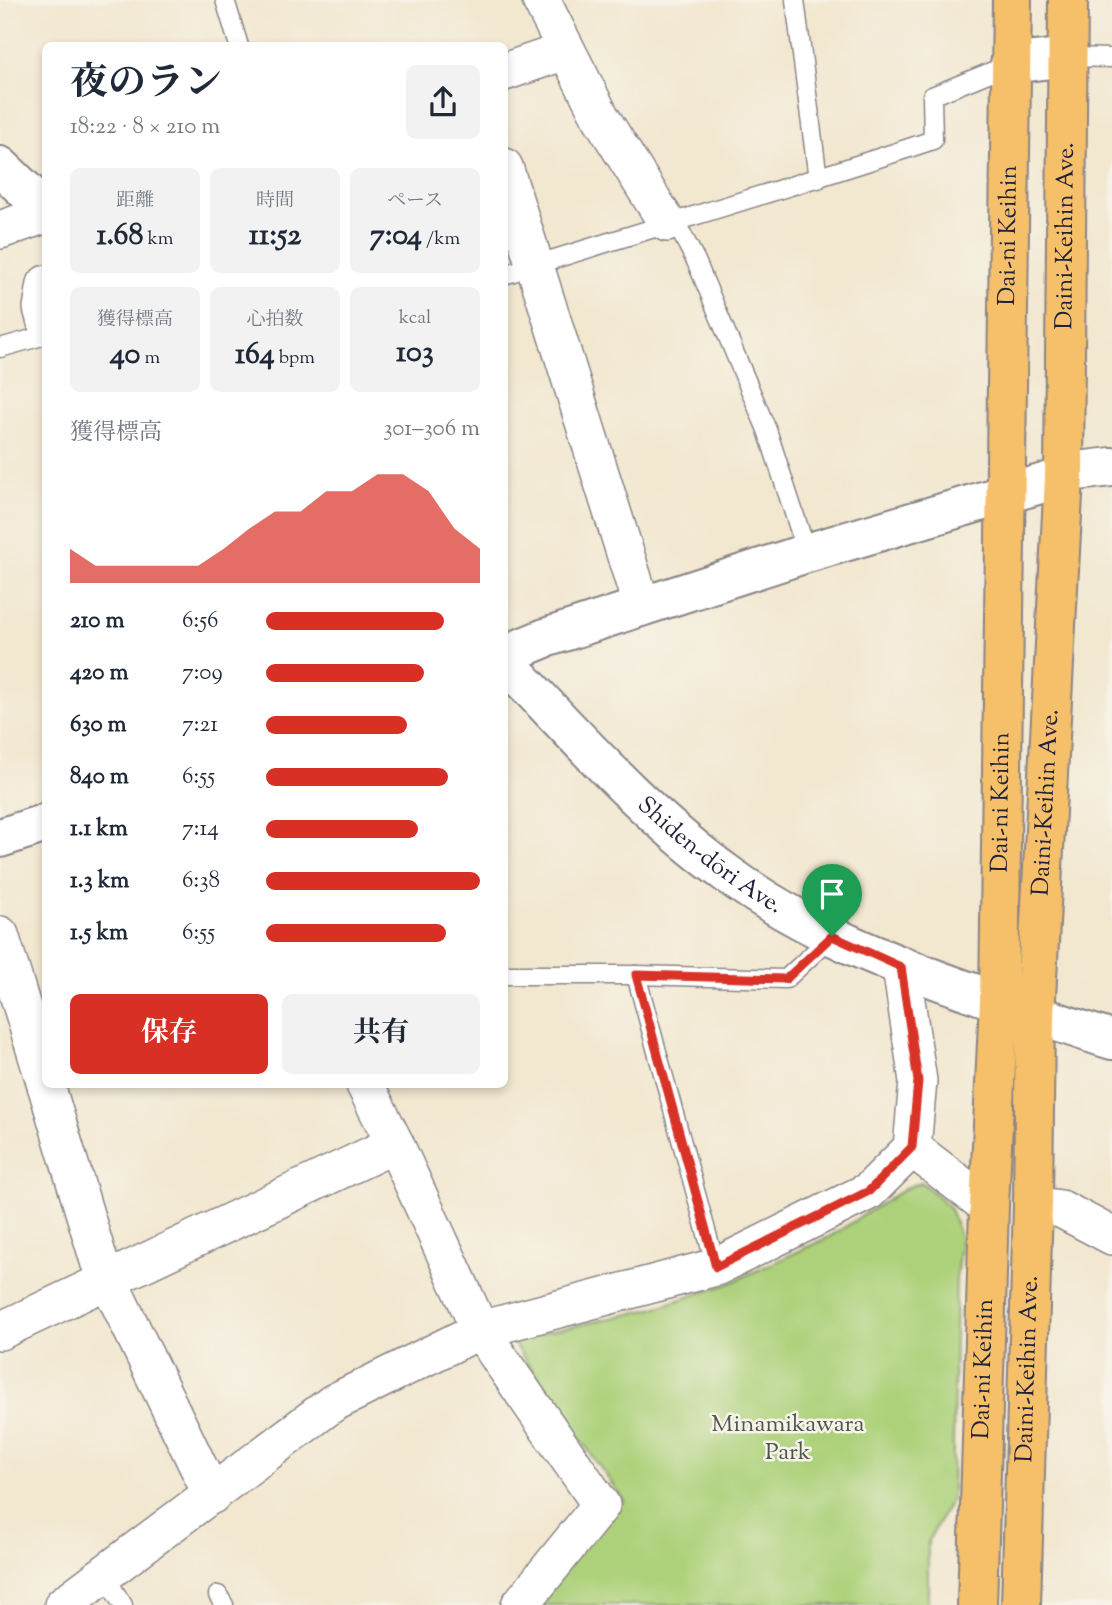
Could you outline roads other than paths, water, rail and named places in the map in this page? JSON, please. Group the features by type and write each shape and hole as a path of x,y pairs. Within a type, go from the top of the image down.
{"highway":[{"name":"Dai-ni Keihin","path":"977,1605 989,1207 999,1001 1012,0"},
{"name":"Daini-Keihin Ave.","path":"1021,1605 1033,1205 1035,1016 1064,477 1068,0"}],"street":[{"path":"541,0 600,116 671,222"},
{"path":"508,71 565,51"},
{"path":"1010,64 1068,57"},
{"path":"0,166 42,208"},
{"path":"508,194 519,270 642,607"},
{"path":"0,230 42,214"},
{"path":"508,653 545,638 807,553 1077,471 1112,467"},
{"name":"Shiden-dōri Ave.","path":"508,665 636,798 682,838 750,890 780,909 901,967 1035,1016 1112,1040"},
{"path":"0,838 42,824"},
{"path":"0,935 42,1072"},
{"path":"63,1605 113,1590 212,1495 334,1403 480,1330 716,1267 869,1191 912,1147 918,1081 901,967"},
{"path":"47,1088 99,1261 212,1495"},
{"path":"367,1088 480,1330 601,1505 520,1605"},
{"path":"0,1331 395,1144"},
{"path":"912,1147 989,1207"},
{"path":"1033,1205 1061,1209 1112,1236"}],"lane":[{"path":"225,0 238,42"},
{"path":"795,0 818,179"},
{"path":"1068,57 1112,58"},
{"path":"519,270 818,179 933,140 932,96 1010,64"},
{"path":"671,222 696,261 766,430 807,553"},
{"path":"0,348 42,336"},
{"path":"508,975 786,979 832,936"},
{"path":"636,975 716,1267"}],"park label":[{"name":"Minamikawara Park","path":"788,1439"}]}
